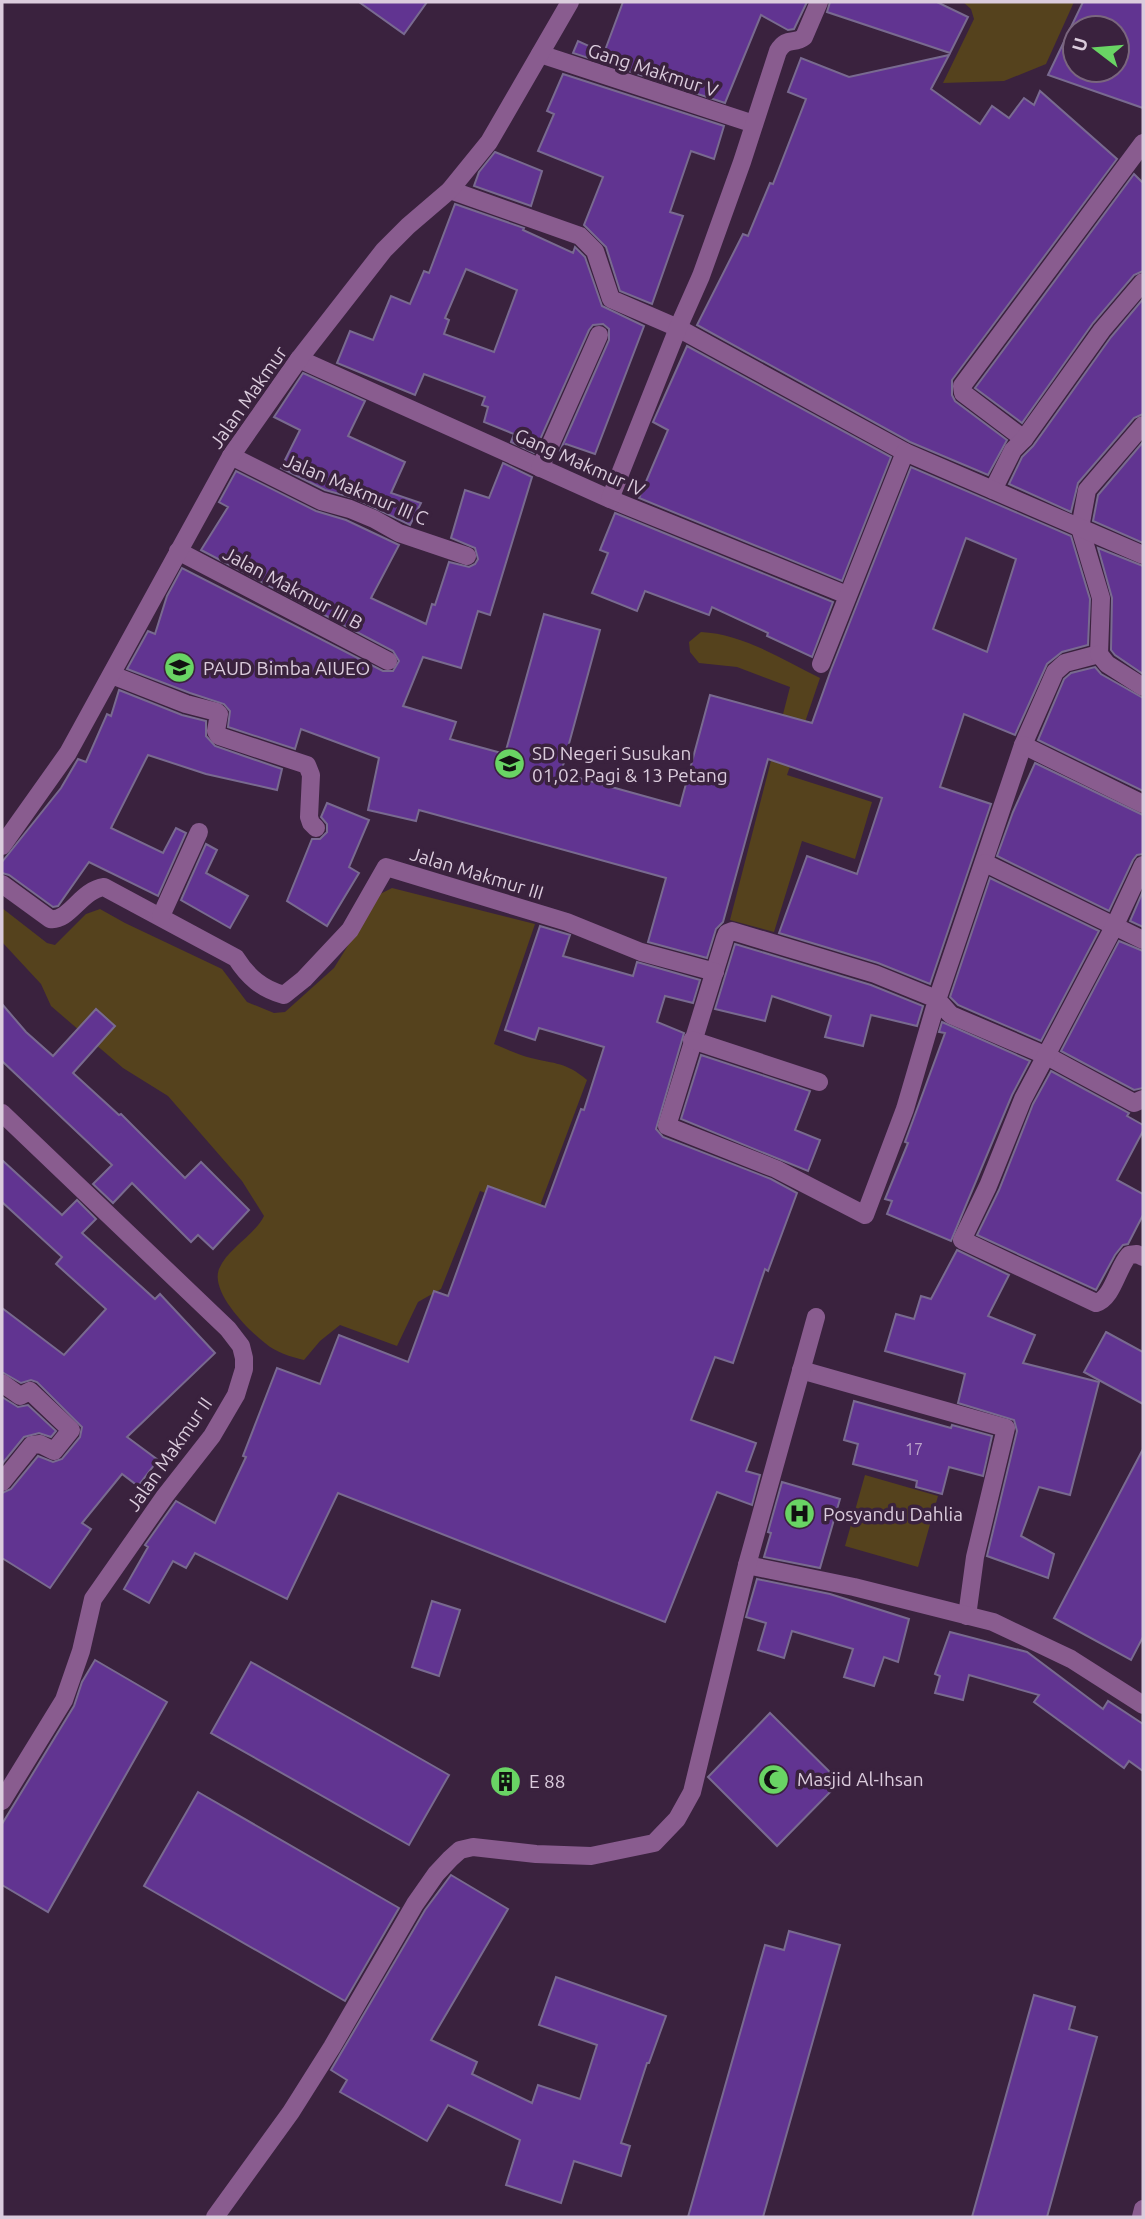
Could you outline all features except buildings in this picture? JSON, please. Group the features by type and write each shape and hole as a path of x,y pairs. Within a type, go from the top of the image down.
{"street":[{"name":"Jalan Makmur","path":"2,846 68,752 231,456 299,359 384,250 450,190 489,142 570,2"},
{"path":"610,499 701,276 778,51 782,44 800,41 804,37 819,2"},
{"name":"Gang Makmur V","path":"540,54 754,124"},
{"path":"1024,439 963,393 962,386 1143,143"},
{"path":"450,190 580,236 595,251 611,299 678,328 905,452 1143,555"},
{"path":"993,490 1013,450 1024,439 1102,330 1143,282"},
{"path":"540,468 599,335"},
{"name":"Gang Makmur IV","path":"299,359 610,499 847,595"},
{"path":"1143,425 1087,490 1080,528 1101,598 1099,654 1107,664 1143,687"},
{"path":"821,664 905,452"},
{"name":"Jalan Makmur III C","path":"231,456 321,501 350,509 399,533 467,556"},
{"name":"Jalan Makmur III B","path":"178,551 388,662"},
{"path":"1099,654 1065,663 1055,672 1023,745 937,1000 905,1109 865,1215 776,1168 667,1126 727,933 732,931 875,974 937,1000 951,1015 1046,1056 1134,1103 1143,1099"},
{"path":"112,674 186,704 217,712 219,714 216,731 219,736 307,765 311,769 309,817 316,828"},
{"path":"1023,745 1143,804"},
{"path":"161,916 199,832"},
{"path":"985,863 1143,940"},
{"path":"1143,865 1115,925 1023,1100 988,1186 962,1240 1096,1303 1107,1294 1129,1255 1137,1254 1143,1257"},
{"name":"Jalan Makmur III","path":"2,884 50,919 56,920 93,888 104,887 236,958 244,971 257,983 269,991 284,995 304,979 350,930 386,867 567,922 641,952 715,972"},
{"path":"692,1040 819,1082"},
{"name":"Jalan Makmur II","path":"2,1113 228,1329 241,1346 244,1369 236,1395 212,1436 165,1496 93,1599 74,1676 64,1700 2,1801"},
{"path":"215,2217 266,2150 299,2100 415,1903 436,1874 460,1850 473,1847 536,1854 591,1856 654,1843 677,1819 692,1792 747,1564 816,1317"},
{"path":"800,1370 1006,1428 975,1557 967,1616"},
{"path":"2,1384 20,1395 30,1391 71,1430 54,1451 36,1443 32,1445 2,1482"},
{"path":"747,1564 854,1587 993,1622 1071,1659 1143,1705"},
{"path":"1141,2217 1143,2209"}],"shaded area":[{"path":"963,2 1074,2 1069,14 1061,14 1061,31 1046,64 1004,81 943,83 974,19 971,9"},
{"path":"701,632 748,643 820,678 787,775 872,802 855,859 802,841 774,932 730,920 790,687 737,667 699,663 690,652 689,642"},
{"path":"392,888 535,924 494,1044 526,1057 566,1067 587,1080 538,1211 480,1191 441,1289 418,1302 397,1346 340,1325 320,1341 304,1360 278,1352 258,1337 232,1310 220,1288 219,1269 223,1262 264,1216 242,1181 168,1096 123,1068 51,1006 41,984 2,942 2,908 47,943 55,945 86,914 100,909 222,969 247,1002 274,1013 285,1012 334,968 380,894"},
{"path":"865,1475 938,1496 918,1567 845,1546"}],"place":[{"name":"PAUD Bimba AIUEO","path":"180,668"},
{"name":"SD Negeri Susukan 01,02 Pagi & 13 Petang","path":"509,764"},
{"name":"Posyandu Dahlia","path":"800,1514"},
{"name":"Masjid Al-Ihsan","path":"774,1779"},
{"name":"E 88","path":"506,1781"}]}
